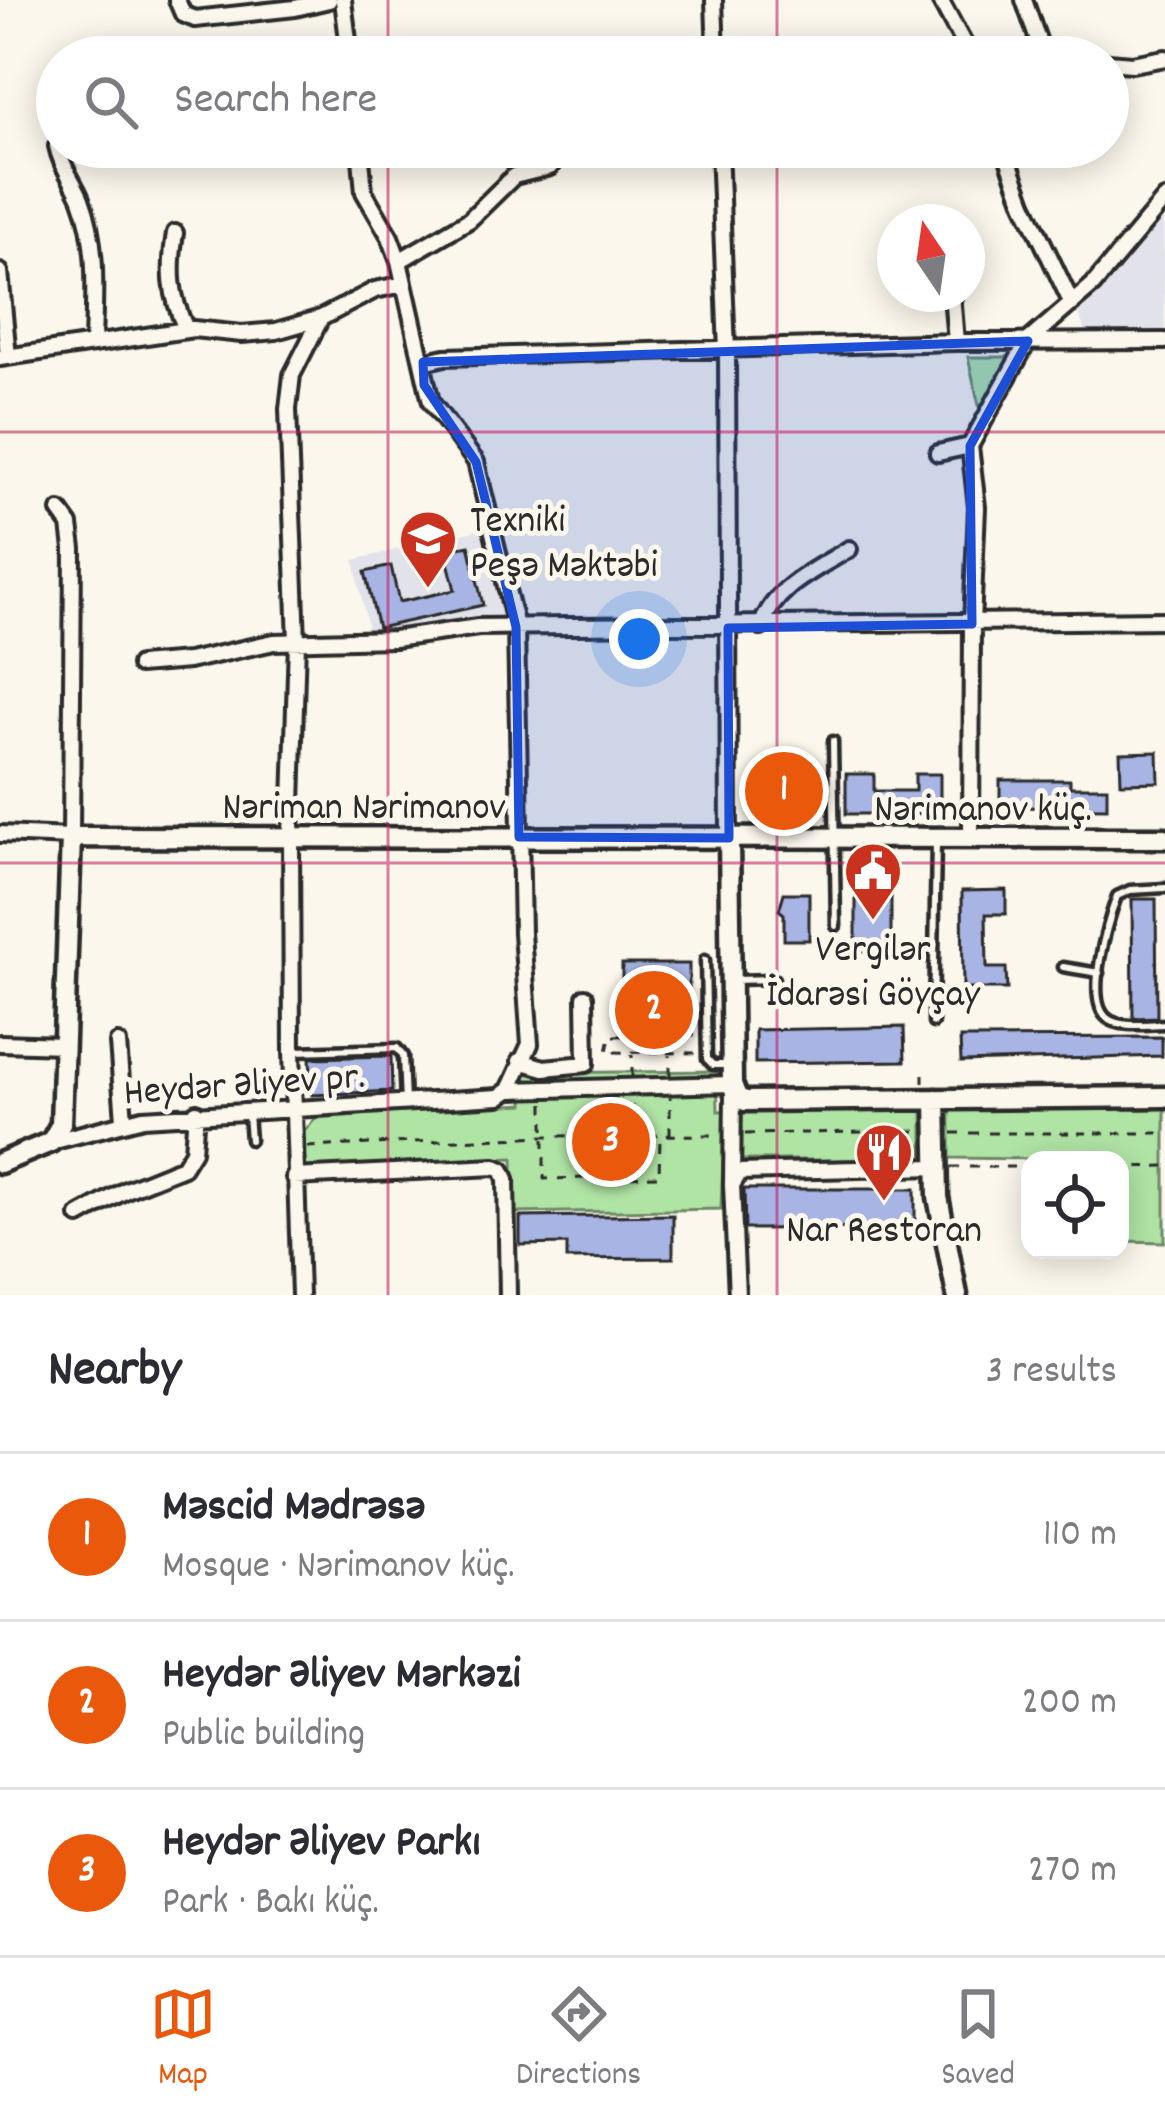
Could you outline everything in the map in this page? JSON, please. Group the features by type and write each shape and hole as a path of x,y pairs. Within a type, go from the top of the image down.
{"main road":[{"name":"Nəriman Nərimanov","path":"70,836 729,838"},
{"path":"50,1142 61,1124 70,836"},
{"path":"729,838 735,1085 936,1099 1165,1097"},
{"name":"Nərimanov küç.","path":"729,838 1165,838"},
{"path":"936,1099 938,1197 957,1295"},
{"name":"Heydər Əliyev pr.","path":"0,1163 50,1142"}],"street":[{"path":"177,0 183,14 195,19 329,0"},
{"path":"344,0 348,36"},
{"path":"714,0 715,36"},
{"path":"940,0 960,36"},
{"path":"1024,0 1037,36"},
{"path":"1129,64 1165,58"},
{"path":"64,168 80,198 92,238 93,344"},
{"path":"363,168 368,204 382,222 399,261 424,385 439,418 476,462 516,627 519,837 530,1044 504,1093"},
{"path":"399,261 469,220 514,176 546,168"},
{"path":"720,168 728,352 729,838"},
{"path":"1012,168 1070,306 1063,322 1073,336 1083,340"},
{"path":"970,840 977,506 970,446 1028,341 1094,285 1165,199"},
{"path":"175,233 169,278 186,329"},
{"path":"0,272 4,357 186,329 242,334 276,331 321,318 358,297 404,284"},
{"path":"954,312 956,342"},
{"path":"300,1295 292,1108 291,836 297,640 288,409 292,375 321,318"},
{"path":"423,362 445,357 1165,340"},
{"path":"938,453 970,446"},
{"path":"60,511 70,525 73,549 70,836"},
{"path":"760,627 772,602 792,584 849,549"},
{"path":"139,665 188,661 297,640 394,640 478,627 1165,620"},
{"name":"Nəriman Nərimanov","path":"0,834 70,836"},
{"path":"520,1061 544,1068 586,1064 585,997"},
{"path":"118,1042 124,1120"},
{"path":"0,1043 64,1045"},
{"path":"735,1085 736,1295"},
{"name":"Heydər Əliyev pr.","path":"50,1142 124,1120 196,1112 735,1085"},
{"path":"80,1216 126,1190 183,1167 193,1151 196,1112"},
{"path":"732,1185 748,1169 937,1167"},
{"path":"294,1177 502,1170 508,1295"}],"lane":[{"path":"833,741 836,926"},
{"path":"933,1022 936,840"},
{"path":"1165,888 1130,890 1118,896 1099,974 1099,1006 1107,1018 1118,1023 1165,1024"},
{"path":"705,960 706,1053 735,1085"},
{"path":"1064,967 1099,974"},
{"path":"730,980 774,979"},
{"path":"292,1051 397,1048 403,1056 405,1103"},
{"path":"248,1110 250,1140"}],"path":[{"path":"706,1035 610,1036 607,1052 706,1053"},
{"path":"544,1096 544,1179 659,1176 660,1136"},
{"path":"739,1134 923,1130"},
{"path":"950,1133 1165,1133"},
{"path":"299,1148 544,1136 716,1135"},
{"path":"1129,1166 1165,1166"},
{"path":"937,1167 1021,1167"}],"highlighted area":[{"path":"1028,341 970,446 972,624 728,628 729,838 519,837 516,627 476,462 424,385 423,362"}],"shaded area":[{"path":"1163,220 1165,332 1085,332 1078,311"},
{"name":"Texniki Peşə Məktəbi","path":"482,529 504,619 369,635 354,560"}],"green space":[{"path":"968,357 1010,357 980,410"},
{"path":"717,1071 718,1111 923,1107 923,1160 723,1160 721,1209 514,1213 513,1158 300,1168 299,1137 316,1118 524,1104 525,1073"},
{"path":"1165,1107 1165,1242 1129,1241 1129,1151 1021,1151 1021,1159 950,1158 950,1109"}],"building":[{"path":"469,545 483,605 378,628 365,572 391,566 399,602 455,590 445,550"},
{"path":"1158,752 1159,782 1121,783 1120,753"},
{"path":"846,774 874,774 874,791 915,791 915,774 940,774 940,814 846,814"},
{"path":"1000,780 1070,780 1070,787 1107,787 1107,808 1000,807"},
{"path":"856,883 891,883 891,951 856,952"},
{"path":"1006,890 1006,914 986,914 987,968 1006,968 1007,989 963,989 962,891"},
{"path":"784,893 809,893 809,940 784,940 784,914 779,910"},
{"path":"1132,899 1156,899 1157,1017 1133,1018"},
{"path":"622,964 689,964 689,1020 622,1020"},
{"path":"904,1027 905,1061 755,1063 755,1030"},
{"path":"1162,1037 1162,1056 961,1062 960,1038"},
{"path":"391,1056 392,1091 312,1095 310,1058"},
{"path":"744,1189 915,1189 915,1228 745,1229"},
{"path":"673,1215 673,1258 567,1259 567,1244 520,1245 520,1217"}],"place":[{"name":"Texniki Peşə Məktəbi","path":"428,590"},
{"name":"Məscid Mədrəsə","path":"784,791"},
{"name":"Vergilər İdarəsi Göyçay","path":"873,922"},
{"name":"Heydər Əliyev Mərkəzi","path":"654,1010"},
{"name":"Heydər Əliyev Parkı","path":"611,1142"},
{"name":"Nar Restoran","path":"884,1203"}]}
